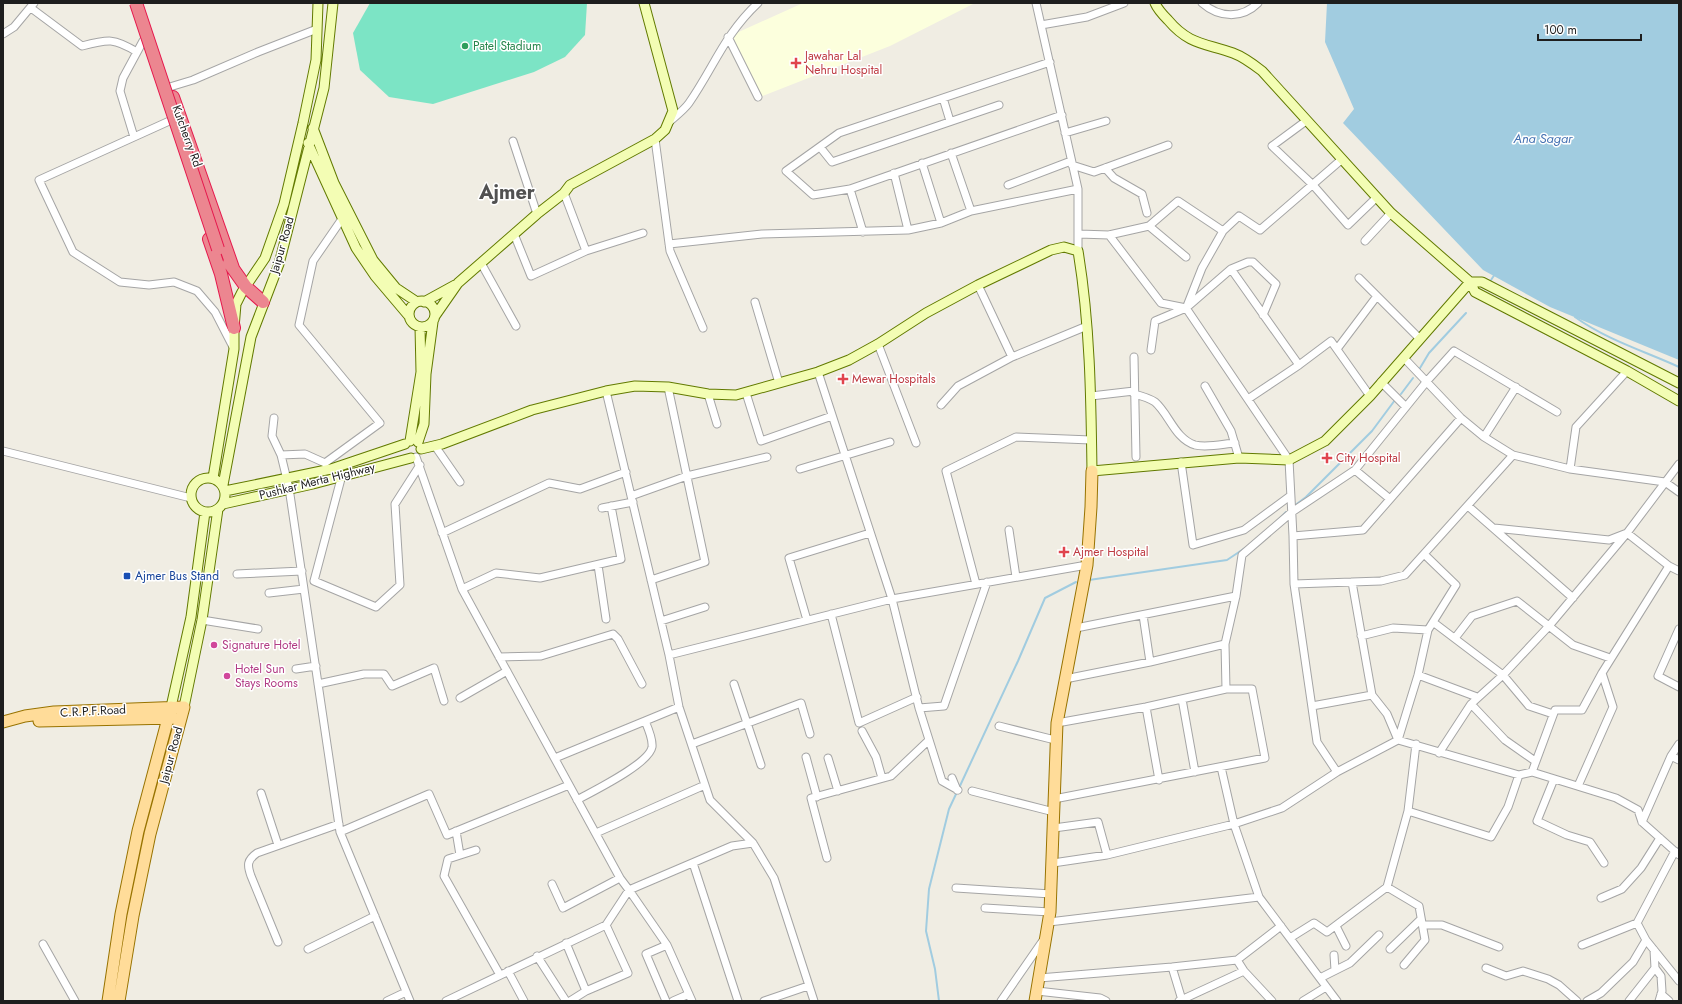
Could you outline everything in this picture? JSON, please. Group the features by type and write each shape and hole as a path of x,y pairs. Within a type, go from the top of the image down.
{"highway":[{"path":"130,3 143,42 165,88"},
{"path":"136,3 218,249 221,274"},
{"name":"Kutcherry Rd","path":"141,3 175,118 233,268"},
{"path":"175,118 221,274 234,328"},
{"path":"218,249 246,287 263,302"}],"main road":[{"path":"1036,996 1047,934 1051,894 1054,828 1055,740 1065,679 1084,584 1091,507 1092,471"},
{"name":"C.R.P.F.Road","path":"3,722 39,717 170,712 182,713"},
{"name":"Jaipur Road","path":"108,1001 121,914 138,831 170,712"},
{"name":"Jaipur Road","path":"119,1001 133,916 150,834 182,713"},
{"name":"C.R.P.F.Road","path":"3,728 25,719"}],"street":[{"path":"644,3 672,111 669,123"},
{"path":"408,315 411,306 458,283 537,214 564,193 570,185 655,139 688,104 728,37 743,16 758,3"},
{"path":"1036,3 1078,189 1078,251 1085,289 1091,396 1092,471 1239,458 1289,460 1325,441 1370,396 1470,282 1482,282 1679,383"},
{"path":"1042,25 1087,17 1124,3"},
{"path":"1155,3 1158,9 1184,36 1202,44 1233,53 1252,64 1277,87 1376,198 1470,282 1476,292 1627,371 1679,401"},
{"path":"1202,3 1212,10 1225,15 1238,15 1258,3"},
{"path":"318,5 333,4"},
{"name":"Jaipur Road","path":"224,488 251,337 263,302 279,264 324,88 333,4"},
{"name":"Jaipur Road","path":"213,478 234,349 236,304 267,251 284,204 306,112 316,60 318,5"},
{"path":"3,34 14,27 32,6 82,46 103,40 119,41 137,52"},
{"path":"165,88 193,80 317,28"},
{"path":"728,37 758,97"},
{"path":"134,137 120,91 123,78 143,42"},
{"path":"1050,62 839,134 786,171 813,195 850,189 1062,115"},
{"path":"943,98 950,121"},
{"path":"820,147 832,162 999,105"},
{"path":"306,112 314,129 334,183 349,211 370,262 408,315 412,323 420,327 428,326 458,283"},
{"path":"175,118 39,180 73,252 120,282 149,286 174,282 197,291 215,312 234,349"},
{"path":"1066,133 1106,121"},
{"path":"1306,121 1272,146 1313,185 1348,225 1376,198"},
{"path":"301,132 309,144 356,248 396,288 433,308 434,319 426,374 424,424 415,444 405,453 416,460 462,589 620,878 667,945 690,998 673,1001"},
{"path":"655,139 670,251 704,328"},
{"path":"514,141 537,214"},
{"path":"1008,185 1072,163 1094,172 1168,145"},
{"path":"951,153 971,211"},
{"path":"1186,308 1202,268 1223,231 1240,216 1260,230 1341,160"},
{"path":"922,163 941,222"},
{"path":"1105,168 1114,178 1142,194 1147,213"},
{"path":"894,173 908,230"},
{"path":"850,189 863,232"},
{"path":"668,237 908,230 941,222 971,211 1078,189"},
{"path":"564,193 586,252"},
{"path":"1079,234 1109,235 1149,226 1178,201 1223,231"},
{"path":"281,455 305,454 325,463 380,423 299,325 313,261 342,218 349,211"},
{"path":"1365,241 1391,213"},
{"path":"1149,226 1186,257"},
{"path":"514,234 531,276 586,252 643,233"},
{"path":"1109,235 1161,303 1186,308 1289,460 1294,584 1317,742 1336,772"},
{"path":"462,435 532,410 606,391 635,386 668,387 708,394 736,395 818,372 849,360 878,344 926,313 978,285 1051,250 1064,247 1078,251"},
{"path":"1151,350 1155,321 1186,308 1231,269 1248,262 1253,262 1276,284 1263,315"},
{"path":"481,263 516,326"},
{"path":"1231,269 1299,365"},
{"path":"1359,278 1420,339"},
{"path":"978,285 1012,357"},
{"path":"1487,298 1494,288"},
{"path":"1337,349 1377,296"},
{"path":"755,302 779,383"},
{"path":"941,405 958,386 1012,357 1087,326"},
{"path":"342,475 314,581 376,607 400,585 395,504 420,454 415,444 421,372 420,327"},
{"path":"1248,399 1299,365 1331,341 1342,342"},
{"path":"1331,341 1370,396"},
{"path":"878,344 916,443"},
{"path":"1226,689 1225,644 1236,596 1242,555 1292,512 1355,470 1427,381 1454,351 1557,412"},
{"path":"1134,357 1136,457"},
{"path":"1404,358 1461,418 1484,437 1512,455 1570,469 1665,482 1679,492"},
{"path":"1570,469 1576,427 1627,371"},
{"path":"818,372 892,599 919,708 942,781 958,790 952,778"},
{"path":"1382,382 1406,407"},
{"path":"1205,386 1224,416 1235,443 1239,458"},
{"path":"651,580 705,562 668,387"},
{"path":"1484,437 1516,387"},
{"path":"606,391 669,655 679,707 710,800 753,843 774,878 814,1001"},
{"path":"746,393 760,442 832,416"},
{"path":"1091,396 1134,393 1156,403 1174,428 1188,441 1194,444 1203,446 1235,443"},
{"path":"708,394 717,424"},
{"path":"274,418 272,436 281,455 288,479 340,832 410,1001"},
{"path":"1293,536 1363,530 1461,418"},
{"name":"Pushkar Merta Highway","path":"224,488 288,479 331,469 415,444 462,435"},
{"name":"Pushkar Merta Highway","path":"415,444 435,446 462,435"},
{"path":"976,584 946,471 1016,437 1091,440"},
{"path":"800,470 890,442"},
{"path":"435,446 460,482"},
{"path":"3,451 190,498 198,510 205,512 221,506 224,488 213,478 206,477 194,484 190,498"},
{"path":"1294,584 1381,581 1405,575 1512,455"},
{"path":"602,508 632,499 687,476 767,457"},
{"name":"Pushkar Merta Highway","path":"221,506 342,475 416,460"},
{"path":"1181,462 1193,545 1244,530 1290,496"},
{"path":"1439,753 1471,704 1503,675 1549,626 1626,533 1679,464"},
{"path":"1355,470 1390,500"},
{"path":"442,533 549,483 580,489 626,472"},
{"name":"Jaipur Road","path":"182,713 202,620 221,506"},
{"path":"462,589 496,573 540,578 598,565 621,558 611,506"},
{"path":"1468,506 1572,598"},
{"name":"Jaipur Road","path":"170,712 191,618 205,512"},
{"path":"1494,528 1609,540 1626,533"},
{"path":"1009,530 1016,577"},
{"path":"1511,530 1517,548"},
{"path":"808,620 789,558 870,533"},
{"path":"1626,533 1669,566 1679,571"},
{"path":"1398,740 1418,675 1428,630 1456,585 1424,554"},
{"path":"598,565 606,619"},
{"path":"1532,772 1555,710 1582,710 1610,658 1669,566"},
{"path":"669,655 892,599 1016,577 1086,568"},
{"path":"237,574 302,571"},
{"path":"919,708 944,706 988,582"},
{"path":"1352,582 1372,695 1388,714 1398,740"},
{"path":"269,593 304,589"},
{"path":"1076,628 1143,616 1236,596"},
{"path":"1455,638 1472,616 1517,601 1573,645 1610,658"},
{"path":"661,621 705,607"},
{"path":"831,614 859,723 916,697"},
{"path":"1143,616 1150,662"},
{"path":"202,620 258,629"},
{"path":"1433,622 1503,675 1529,706 1553,714"},
{"path":"1361,636 1393,628 1428,630"},
{"path":"1679,629 1658,676 1679,687"},
{"path":"499,657 541,656 612,634 618,638 642,684"},
{"path":"1065,679 1150,662 1225,644"},
{"path":"296,669 316,666"},
{"path":"318,684 364,674 384,674 392,686 434,668 444,701"},
{"path":"460,698 507,671"},
{"path":"1578,786 1612,707 1602,673"},
{"path":"1418,675 1477,697"},
{"path":"734,684 761,765"},
{"path":"1054,799 1159,780 1265,758 1254,686 1226,689 1057,723"},
{"path":"1312,706 1372,695"},
{"path":"1182,699 1195,772"},
{"path":"692,744 802,703 810,734"},
{"path":"1471,704 1505,740 1535,761"},
{"path":"1146,706 1159,780"},
{"path":"555,758 679,707"},
{"path":"577,800 634,767 648,755 651,751 652,742 645,721"},
{"path":"999,726 1055,740"},
{"path":"862,731 876,757 882,778"},
{"path":"827,858 811,798 891,776 929,740"},
{"path":"1053,863 1107,855 1234,824 1282,808 1336,772 1398,740 1519,775 1532,772 1616,798 1638,810 1647,811"},
{"path":"1290,938 1314,923 1327,932 1387,887 1408,811 1416,744"},
{"path":"1642,822 1671,756 1679,744"},
{"path":"1671,756 1679,760"},
{"path":"806,757 817,797"},
{"path":"828,758 838,791"},
{"path":"1221,767 1234,824 1259,897 1337,1001"},
{"path":"1408,811 1491,837 1508,807 1519,775"},
{"path":"1554,779 1537,821 1590,842 1604,863"},
{"path":"340,832 430,794 446,835 569,785"},
{"path":"596,833 705,785"},
{"path":"972,791 1054,812"},
{"path":"261,793 278,845"},
{"path":"1582,945 1637,923 1677,853 1642,822 1638,810"},
{"path":"1054,828 1098,822 1107,855"},
{"path":"278,942 248,865 250,858 256,853 339,824"},
{"path":"456,831 460,855"},
{"path":"1601,898 1622,889 1640,868 1660,838"},
{"path":"446,1001 537,956 606,925 629,890 732,846 753,843"},
{"path":"476,850 448,859 444,876 500,975"},
{"path":"693,863 738,1001"},
{"path":"552,884 563,908 620,878"},
{"path":"1387,887 1419,906 1425,940 1404,965"},
{"path":"956,888 1051,894"},
{"path":"986,908 1049,917 1259,897"},
{"path":"308,949 375,916"},
{"path":"1390,949 1422,922 1442,925 1499,947"},
{"path":"1637,923 1646,940 1679,981"},
{"path":"570,1001 586,990 628,973 606,925"},
{"path":"1039,978 1237,960 1281,926"},
{"path":"1336,926 1346,946"},
{"path":"1001,1001 1047,934"},
{"path":"1320,978 1350,963 1379,935"},
{"path":"1587,1001 1600,993 1633,962 1646,940"},
{"path":"566,943 586,990"},
{"path":"43,944 75,1001"},
{"path":"666,1001 646,954 667,945"},
{"path":"1654,950 1655,968 1661,976 1660,998 1669,1001"},
{"path":"1334,955 1336,970"},
{"path":"537,956 566,1001"},
{"path":"1237,960 1244,971 1272,1001"},
{"path":"1172,967 1180,1000 1244,971"},
{"path":"1486,968 1506,976 1523,971 1548,979 1560,985 1577,1001"},
{"path":"1629,1001 1655,968"},
{"path":"508,971 524,1001"},
{"path":"764,1001 808,986"},
{"path":"1303,1001 1326,987"},
{"path":"387,1001 406,992"},
{"path":"1192,994 1196,1001"},
{"path":"1036,996 1106,1001"}],"shaded area":[{"name":"Jawahar Lal Nehru Hospital","path":"803,3 975,3 890,46 760,97 732,35"}],"green space":[{"name":"Patel Stadium","path":"370,3 587,3 585,35 565,57 534,72 433,104 389,97 360,70 353,33"}],"water":[{"name":"Ana Sagar","path":"1327,3 1679,3 1679,360 1550,307 1483,270 1343,123 1354,109 1325,42"}],"waterway":[{"path":"1491,280 1495,274"},
{"path":"1420,368 1429,353 1466,313"},
{"path":"1575,317 1613,339 1679,367"},
{"path":"1401,394 1413,378"},
{"path":"1294,506 1306,497 1372,431 1395,400"},
{"path":"1277,521 1286,512"},
{"path":"1089,580 1227,560 1245,548"},
{"path":"959,788 1018,661 1045,598 1076,582"},
{"path":"939,1001 935,969 926,931 929,889 949,809 957,792"}],"place":[{"name":"Patel Stadium","path":"465,46"},
{"name":"Jawahar Lal Nehru Hospital","path":"796,63"},
{"name":"Mewar Hospitals","path":"843,379"},
{"name":"City Hospital","path":"1327,458"},
{"name":"Ajmer Hospital","path":"1064,552"},
{"name":"Ajmer Bus Stand","path":"127,576"},
{"name":"Signature Hotel","path":"214,645"},
{"name":"Hotel Sun Stays Rooms","path":"227,676"}],"district":[{"name":"Ajmer","path":"507,192"}]}
